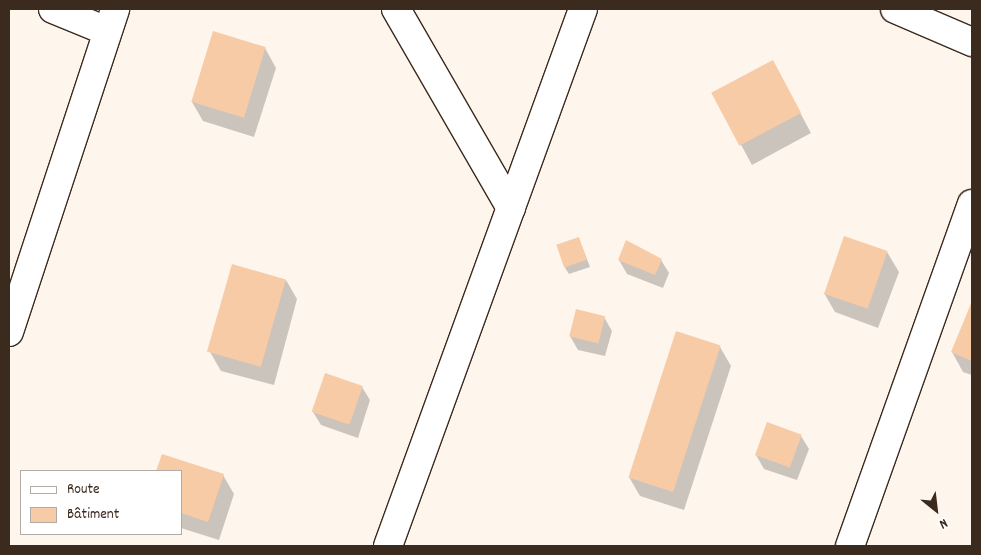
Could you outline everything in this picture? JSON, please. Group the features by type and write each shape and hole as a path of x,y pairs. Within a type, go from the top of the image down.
{"street":[{"path":"9,332 111,20 53,9"},
{"path":"396,9 512,208"},
{"path":"388,546 583,9"},
{"path":"895,9 972,42"},
{"path":"850,546 972,204"}],"building":[{"path":"213,31 266,47 244,118 191,102"},
{"path":"773,60 801,113 739,146 711,93"},
{"path":"844,236 887,251 868,309 824,294"},
{"path":"579,237 587,260 564,268 556,245"},
{"path":"626,240 662,259 655,275 618,260"},
{"path":"232,264 286,279 261,367 207,351"},
{"path":"972,301 972,361 951,352"},
{"path":"576,309 605,316 598,343 569,336"},
{"path":"676,331 721,346 673,492 628,477"},
{"path":"325,373 363,386 349,425 312,412"},
{"path":"767,422 802,435 790,468 755,455"},
{"path":"162,454 224,474 208,522 182,513 182,470 156,470"}]}
